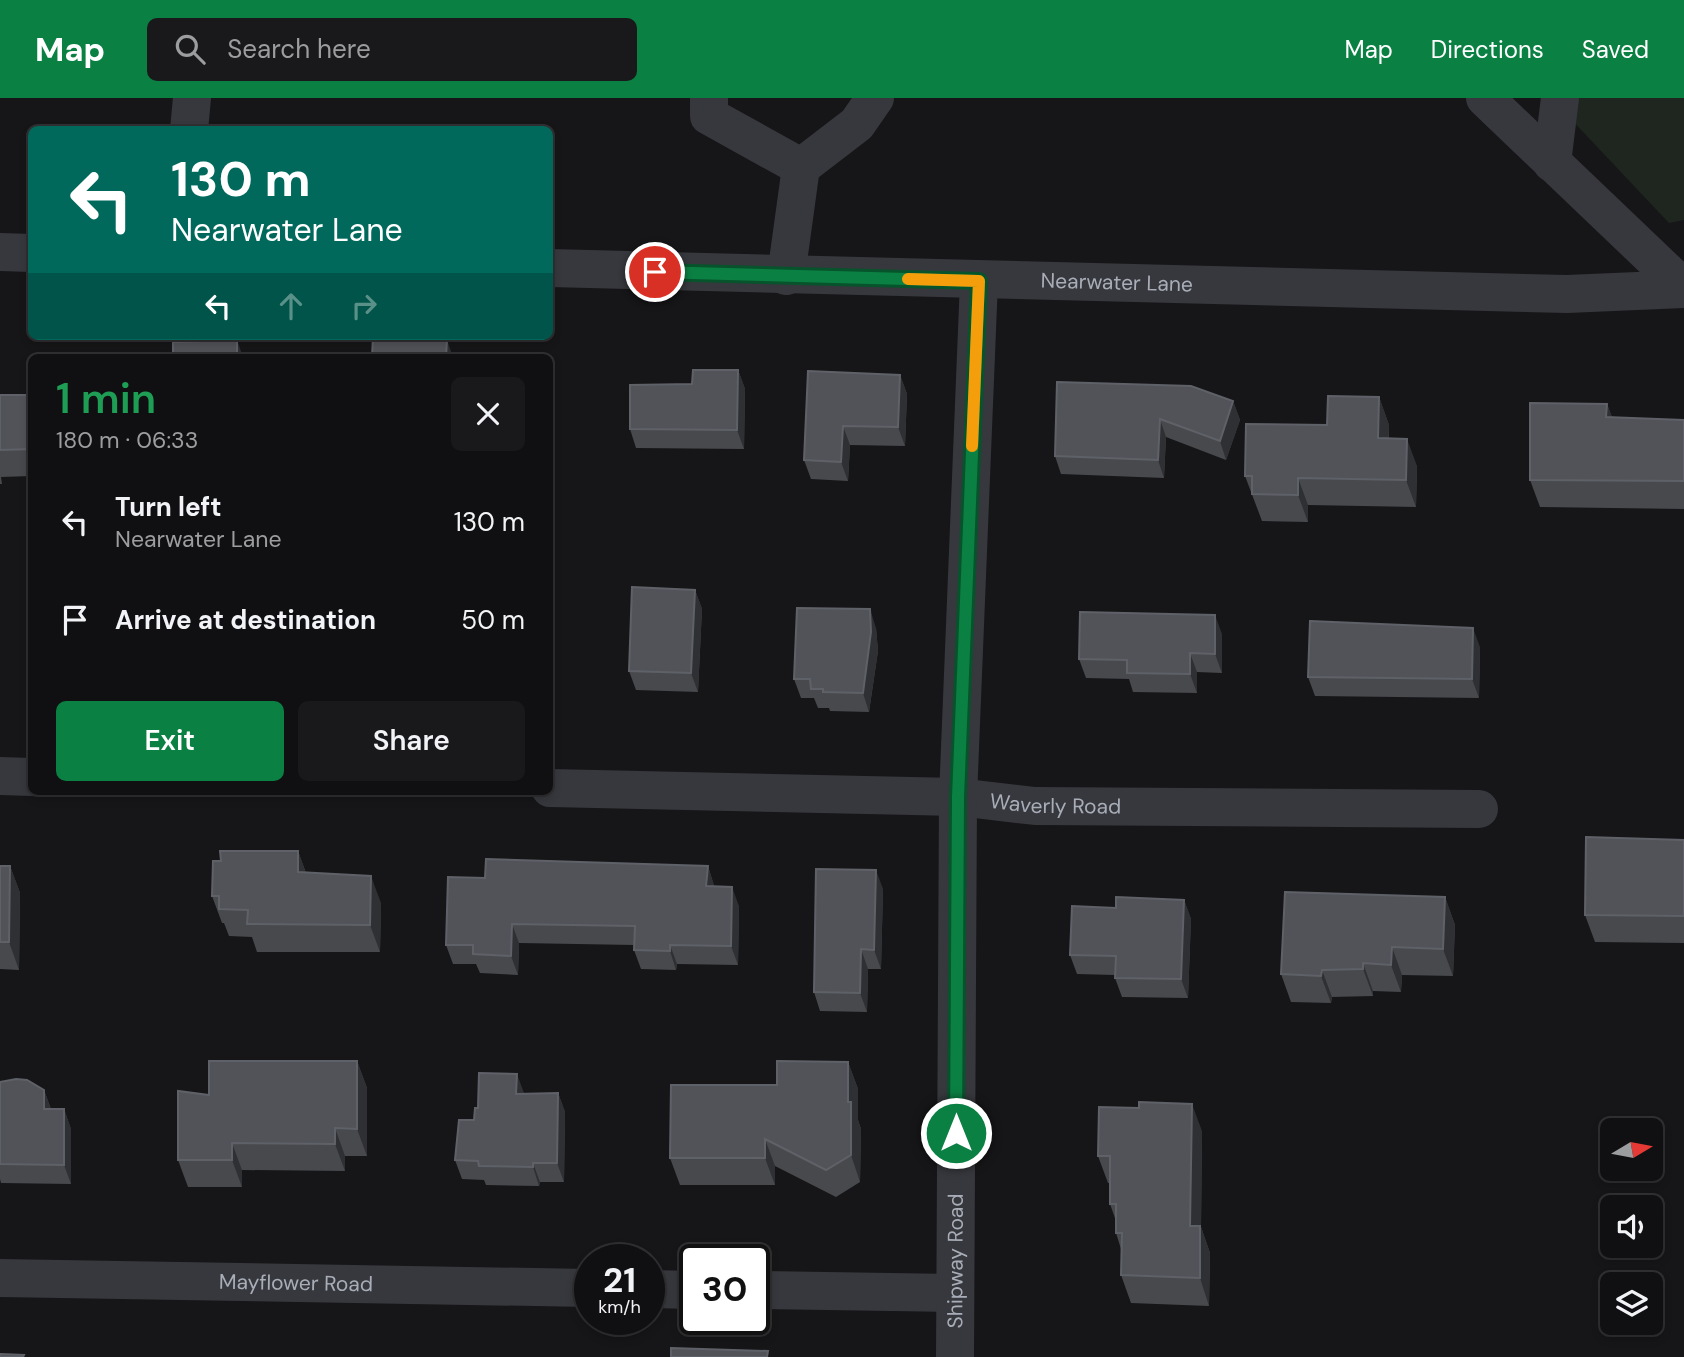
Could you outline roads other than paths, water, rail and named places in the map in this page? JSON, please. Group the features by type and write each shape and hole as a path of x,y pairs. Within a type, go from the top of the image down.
{"street":[{"path":"189,126 192,98"},
{"path":"709,98 709,116 801,167"},
{"path":"786,276 801,167 858,124 875,98"},
{"path":"1485,98 1684,289"},
{"path":"1552,163 1560,98"},
{"path":"0,252 28,253"},
{"name":"Nearwater Lane","path":"553,268 1567,294 1684,289"},
{"name":"Shipway Road","path":"955,1357 958,797 979,281"},
{"path":"0,776 28,777"},
{"name":"Waverly Road","path":"553,788 958,797 1035,806 1479,809"},
{"name":"Mayflower Road","path":"0,1278 574,1288"},
{"path":"770,1290 955,1293"}]}
